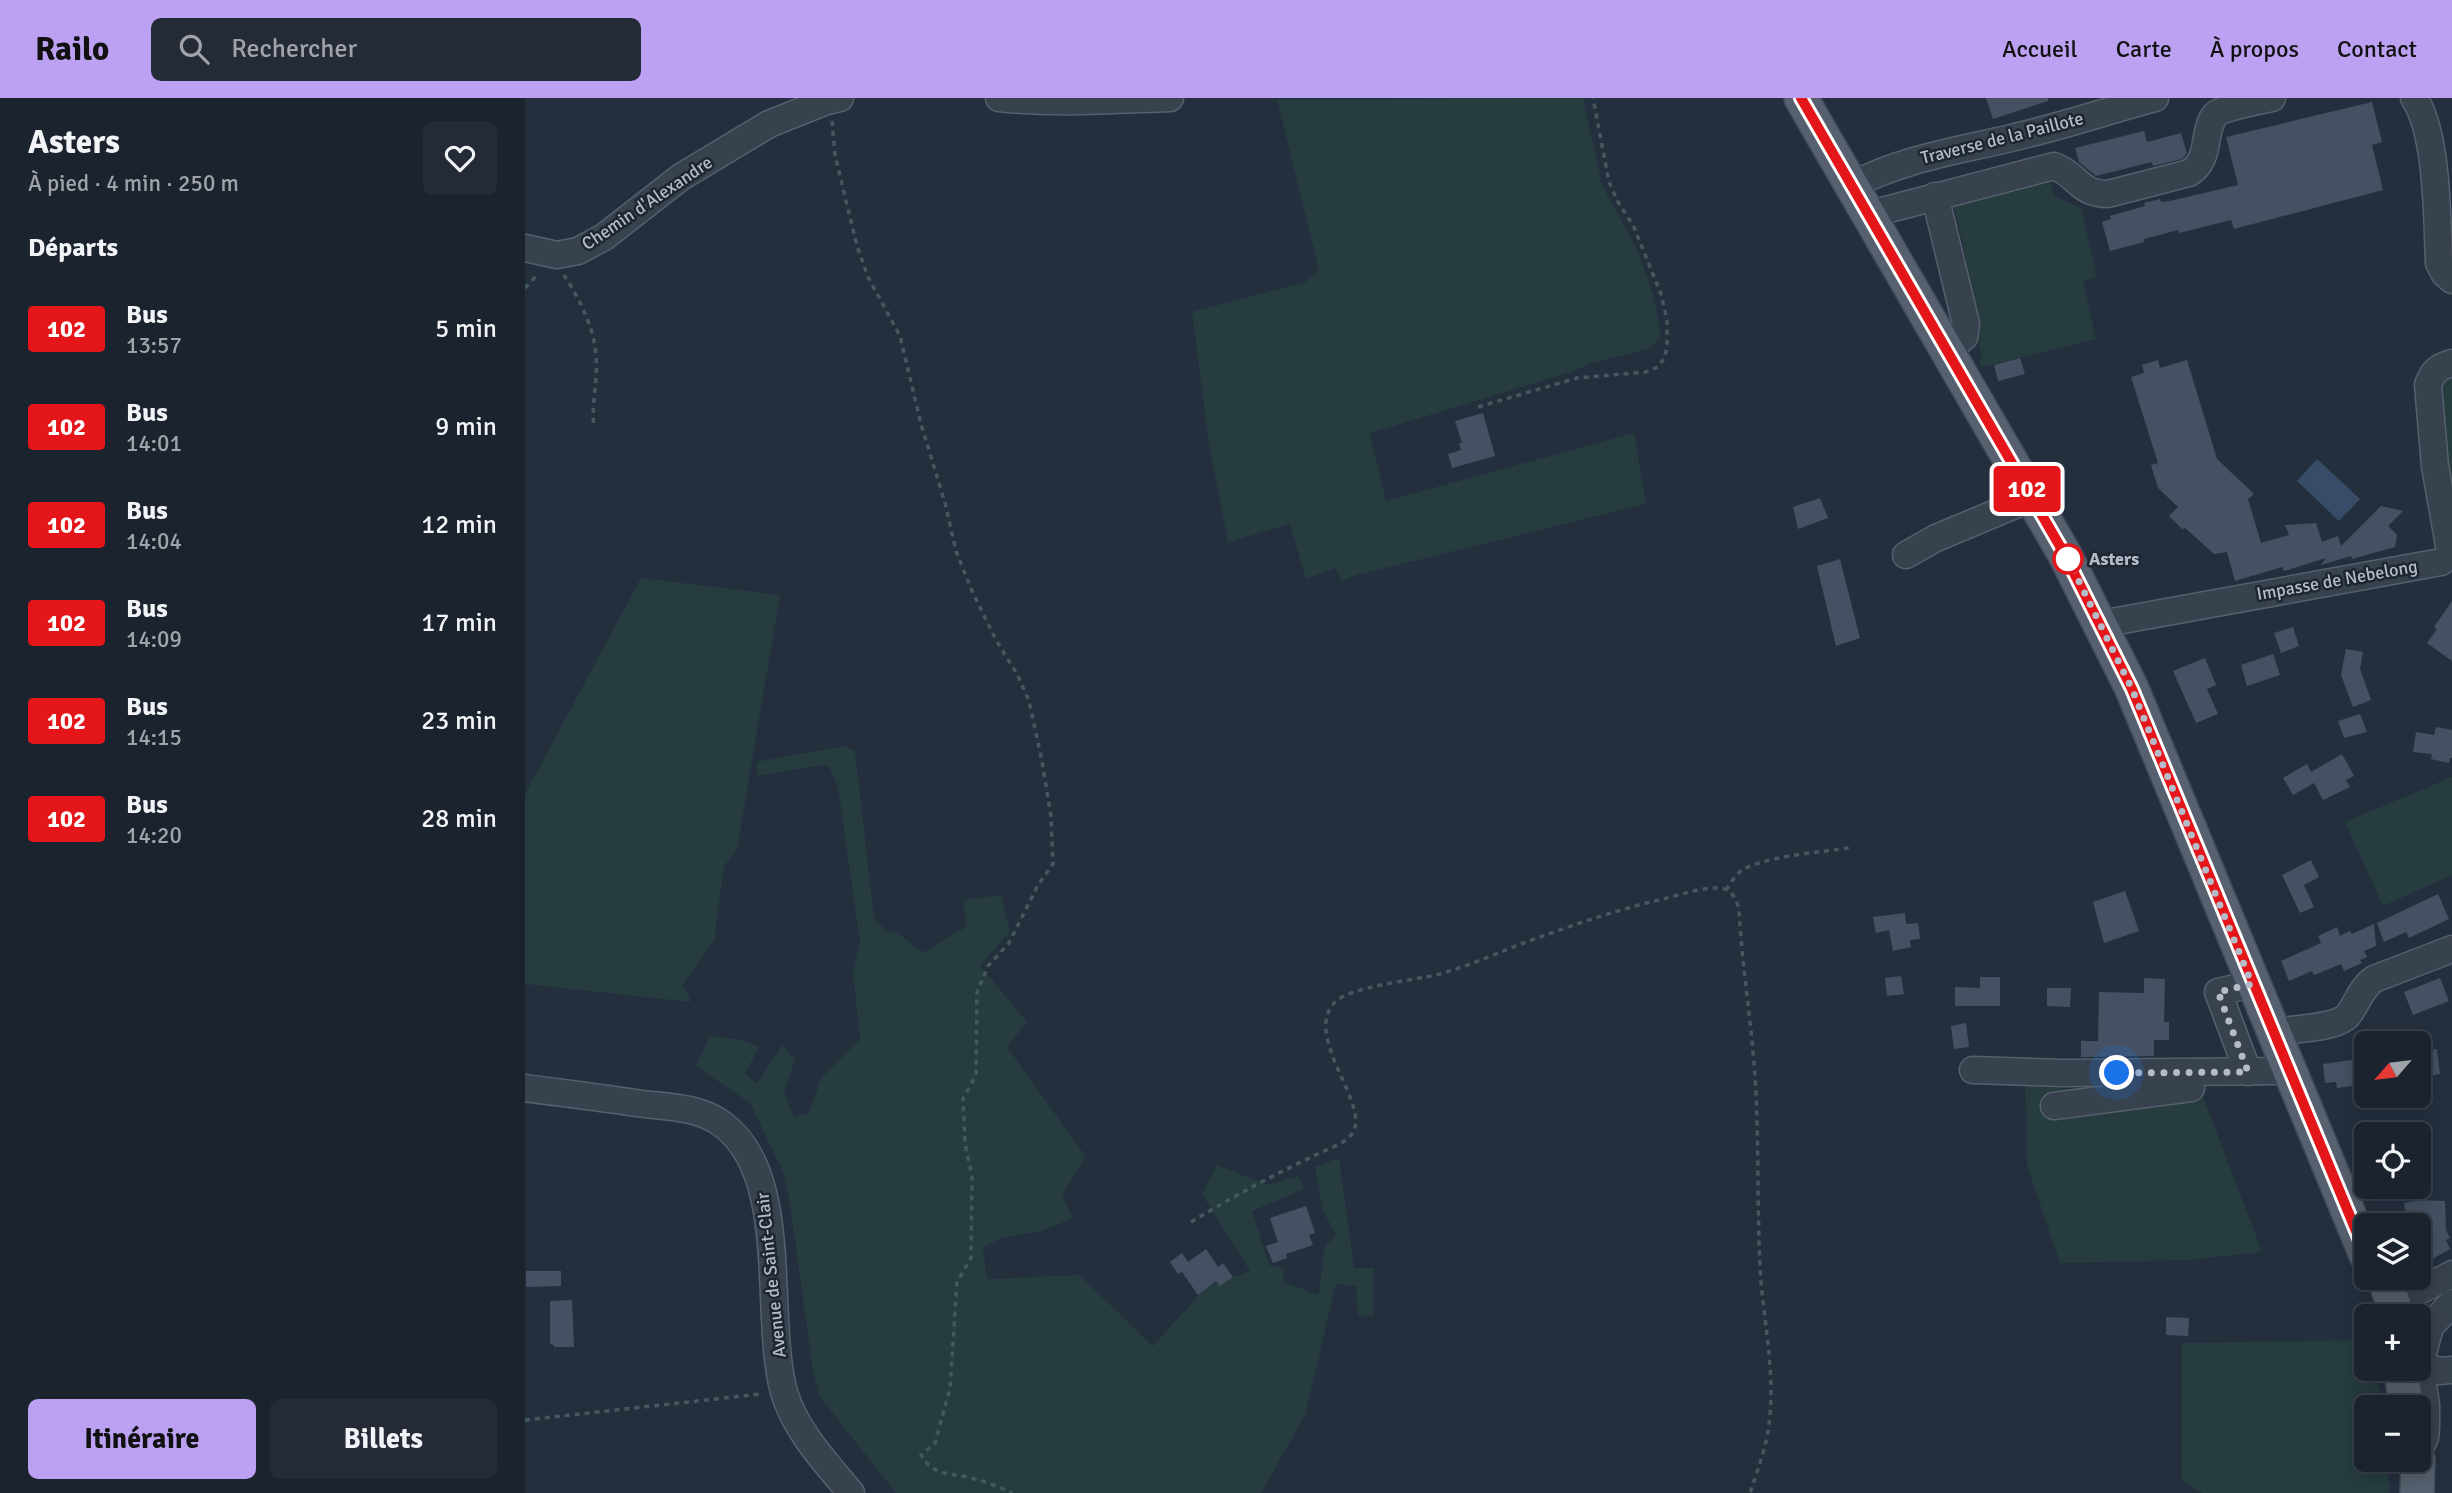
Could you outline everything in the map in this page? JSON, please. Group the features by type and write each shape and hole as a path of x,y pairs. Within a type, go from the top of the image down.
{"main road":[{"path":"1801,98 2065,555 2101,624 2136,700 2308,1118 2344,1185 2354,1216"},
{"path":"2412,1472 2415,1493"},
{"path":"2415,1493 2417,1472"}],"street":[{"path":"999,98 1107,101 1170,98"},
{"name":"Traverse de la Paillote","path":"1853,185 1905,162 2013,138 2155,98"},
{"path":"1871,216 1935,195 2054,166 2062,169 2087,191 2099,194 2189,173 2197,169 2202,160 2214,116 2221,111 2272,98"},
{"path":"2414,98 2425,125 2435,177 2439,263 2452,280"},
{"name":"Chemin d'Alexandre","path":"525,248 557,255 578,251 604,237 681,177 769,124 824,102 837,106"},
{"path":"1935,195 1966,324 1964,337 1946,351"},
{"name":"Impasse de Nebelong","path":"2101,624 2441,562 2450,551 2435,466 2428,384 2433,372 2440,366 2452,363"},
{"path":"1906,555 1936,538 2032,498"},
{"path":"2272,1032 2335,1023 2347,1016 2365,985 2374,979 2452,949"},
{"path":"2248,1072 2218,992 2252,984"},
{"path":"1973,1070 2064,1073 2248,1072 2292,1078"},
{"path":"2054,1106 2143,1093 2292,1078"},
{"name":"Avenue de Saint-Clair","path":"525,1088 685,1108 722,1124 743,1146 758,1172 767,1207 784,1392 811,1444 851,1493"},
{"path":"2411,1304 2452,1274"},
{"path":"2431,1307 2452,1303"},
{"path":"2431,1370 2452,1370"}],"path":[{"path":"1478,407 1577,378 1646,372 1658,367 1665,357 1667,320 1661,294 1633,225 1609,182 1593,98"},
{"path":"837,106 831,123 835,155 857,246 868,277 900,336 956,551 972,591 1029,701 1051,817 1053,864 1038,885 1009,943 988,966 977,992 976,1075 963,1099 965,1144 972,1176 971,1258 957,1282 950,1388 935,1443 921,1455 926,1465 942,1473 973,1478 1013,1493"},
{"path":"561,271 573,289 587,321 596,355 592,414 594,428"},
{"path":"1726,890 1744,869 1785,857 1849,848"},
{"path":"1191,1222 1262,1180 1340,1143 1353,1134 1356,1123 1354,1110 1328,1044 1328,1019 1335,1001 1375,986 1410,981 1462,968 1521,944 1631,906 1722,888 1737,901 1739,910 1750,1015 1759,1144 1758,1227 1761,1285 1770,1358 1771,1400 1767,1437 1750,1493"},
{"path":"525,1420 784,1392"}],"green space":[{"path":"1583,98 1602,185 1637,249 1653,294 1661,336 1649,349 1595,362 1571,372 1370,433 1386,501 1634,433 1646,504 1356,575 1341,582 1336,568 1306,579 1290,524 1228,542 1209,444 1192,312 1305,282 1319,270 1277,99"},
{"path":"2051,181 2054,196 2081,208 2097,277 2083,281 2096,339 1982,367 1978,361 1982,357 1958,269 1966,258 1954,206"},
{"path":"2452,369 2452,516 2437,379"},
{"path":"641,578 780,595 737,849 724,866 714,941 683,984 691,1002 525,984 525,794"},
{"path":"844,746 855,751 874,918 885,930 898,933 923,953 967,926 963,900 1001,895 1010,931 980,966 1027,1022 1007,1047 1086,1157 1062,1195 1073,1218 1042,1231 1001,1238 983,1248 987,1279 1079,1275 1153,1346 1207,1286 1250,1271 1202,1194 1217,1165 1267,1185 1298,1176 1304,1189 1252,1211 1269,1265 1284,1268 1283,1282 1319,1295 1324,1248 1336,1235 1323,1211 1315,1167 1339,1158 1354,1268 1374,1268 1373,1316 1358,1315 1356,1286 1336,1284 1305,1415 1261,1493 896,1493 820,1397 813,1371 784,1174 750,1103 696,1066 710,1036 740,1040 759,1047 745,1074 757,1083 783,1045 795,1060 784,1092 794,1117 809,1114 821,1078 860,1039 853,972 860,942 838,787 829,766 758,776 756,762"},
{"path":"2452,777 2452,875 2383,906 2345,822"},
{"path":"2059,1079 2062,1090 2080,1088 2082,1103 2202,1094 2262,1252 2188,1260 2060,1263 2027,1165 2025,1080"},
{"path":"2354,1340 2354,1381 2378,1381 2380,1395 2354,1395 2354,1472 2388,1472 2390,1493 2202,1493 2182,1481 2182,1343"}],"water":[{"path":"2317,459 2360,499 2339,521 2297,481"}],"building":[{"path":"1986,98 2048,98 2048,101 1993,119"},
{"path":"2372,102 2382,142 2372,145 2383,190 2234,229 2231,220 2179,233 2178,230 2110,251 2102,222 2111,219 2110,216 2160,199 2161,202 2170,201 2238,185 2226,137"},
{"path":"2144,131 2147,142 2181,133 2187,153 2182,159 2153,166 2152,162 2096,176 2079,162 2075,148"},
{"path":"2020,358 2025,374 1998,381 1994,365"},
{"path":"2158,360 2160,368 2187,360 2217,459 2254,494 2248,499 2261,543 2289,535 2285,525 2316,523 2322,542 2338,536 2341,546 2381,506 2403,511 2388,526 2397,535 2395,547 2321,565 2326,558 2284,571 2282,567 2235,581 2227,552 2214,554 2184,527 2183,530 2169,516 2178,507 2158,488 2151,465 2158,463 2131,377 2144,373 2142,365"},
{"path":"1483,413 1495,456 1452,468 1448,454 1461,450 1459,443 1462,443 1455,421"},
{"path":"1820,498 1828,518 1798,529 1793,507"},
{"path":"1840,559 1860,638 1836,646 1817,566"},
{"path":"2452,601 2452,661 2427,643 2437,629 2434,627"},
{"path":"2293,627 2299,646 2281,653 2274,633"},
{"path":"2346,649 2363,652 2360,669 2371,700 2353,707 2341,675"},
{"path":"2273,654 2280,675 2247,686 2241,665"},
{"path":"2205,658 2216,685 2207,689 2218,714 2196,723 2173,671"},
{"path":"2360,714 2367,732 2344,738 2338,721"},
{"path":"2436,727 2452,730 2452,758 2449,763 2431,759 2432,754 2413,752 2416,732 2434,735"},
{"path":"2342,754 2354,776 2346,780 2350,787 2323,800 2314,783 2293,795 2283,778 2307,764 2311,772"},
{"path":"2311,860 2319,877 2304,885 2314,907 2300,913 2282,875"},
{"path":"2125,891 2139,931 2104,943 2093,902"},
{"path":"2438,894 2449,919 2409,938 2406,932 2384,942 2377,923"},
{"path":"1905,913 1906,924 1918,923 1920,939 1910,940 1911,947 1893,951 1889,930 1876,933 1873,917"},
{"path":"2374,924 2376,946 2364,951 2367,957 2360,960 2362,963 2344,971 2341,964 2314,975 2312,971 2289,981 2281,961 2321,943 2318,936 2337,927 2340,936 2350,931 2352,934"},
{"path":"1901,976 1904,994 1887,996 1885,978"},
{"path":"1980,977 2000,977 2000,1006 1955,1006 1955,987 1980,988"},
{"path":"2144,978 2165,979 2164,1022 2169,1022 2169,1040 2154,1040 2154,1056 2081,1057 2081,1041 2098,1041 2099,992 2144,993"},
{"path":"2440,978 2449,1001 2413,1015 2404,992"},
{"path":"2047,988 2071,988 2070,1007 2047,1006"},
{"path":"1966,1023 1969,1047 1954,1049 1951,1026"},
{"path":"2437,1049 2440,1074 2431,1075 2431,1050"},
{"path":"2354,1060 2354,1086 2337,1088 2336,1082 2325,1083 2323,1064"},
{"path":"2419,1200 2445,1201 2446,1230 2450,1238 2446,1240 2450,1249 2431,1260 2431,1213 2406,1213 2404,1203"},
{"path":"1306,1206 1315,1233 1309,1235 1313,1245 1286,1254 1287,1258 1273,1263 1266,1246 1278,1242 1270,1218"},
{"path":"1206,1249 1218,1267 1223,1263 1233,1277 1220,1286 1216,1281 1198,1295 1182,1272 1178,1274 1170,1262 1182,1253 1188,1262"},
{"path":"526,1271 561,1271 561,1286 526,1287"},
{"path":"572,1300 574,1347 554,1347 550,1344 550,1301"},
{"path":"2166,1317 2189,1318 2188,1336 2166,1335"}],"bus line":[{"name":"102","path":"1801,98 2065,555 2098,618 2132,689 2272,1032 2354,1224"}],"place":[{"name":"Asters","path":"2068,559"}],"route":[{"path":"2068,559 2132,689 2252,984 2218,992 2248,1072 2117,1073"}]}
